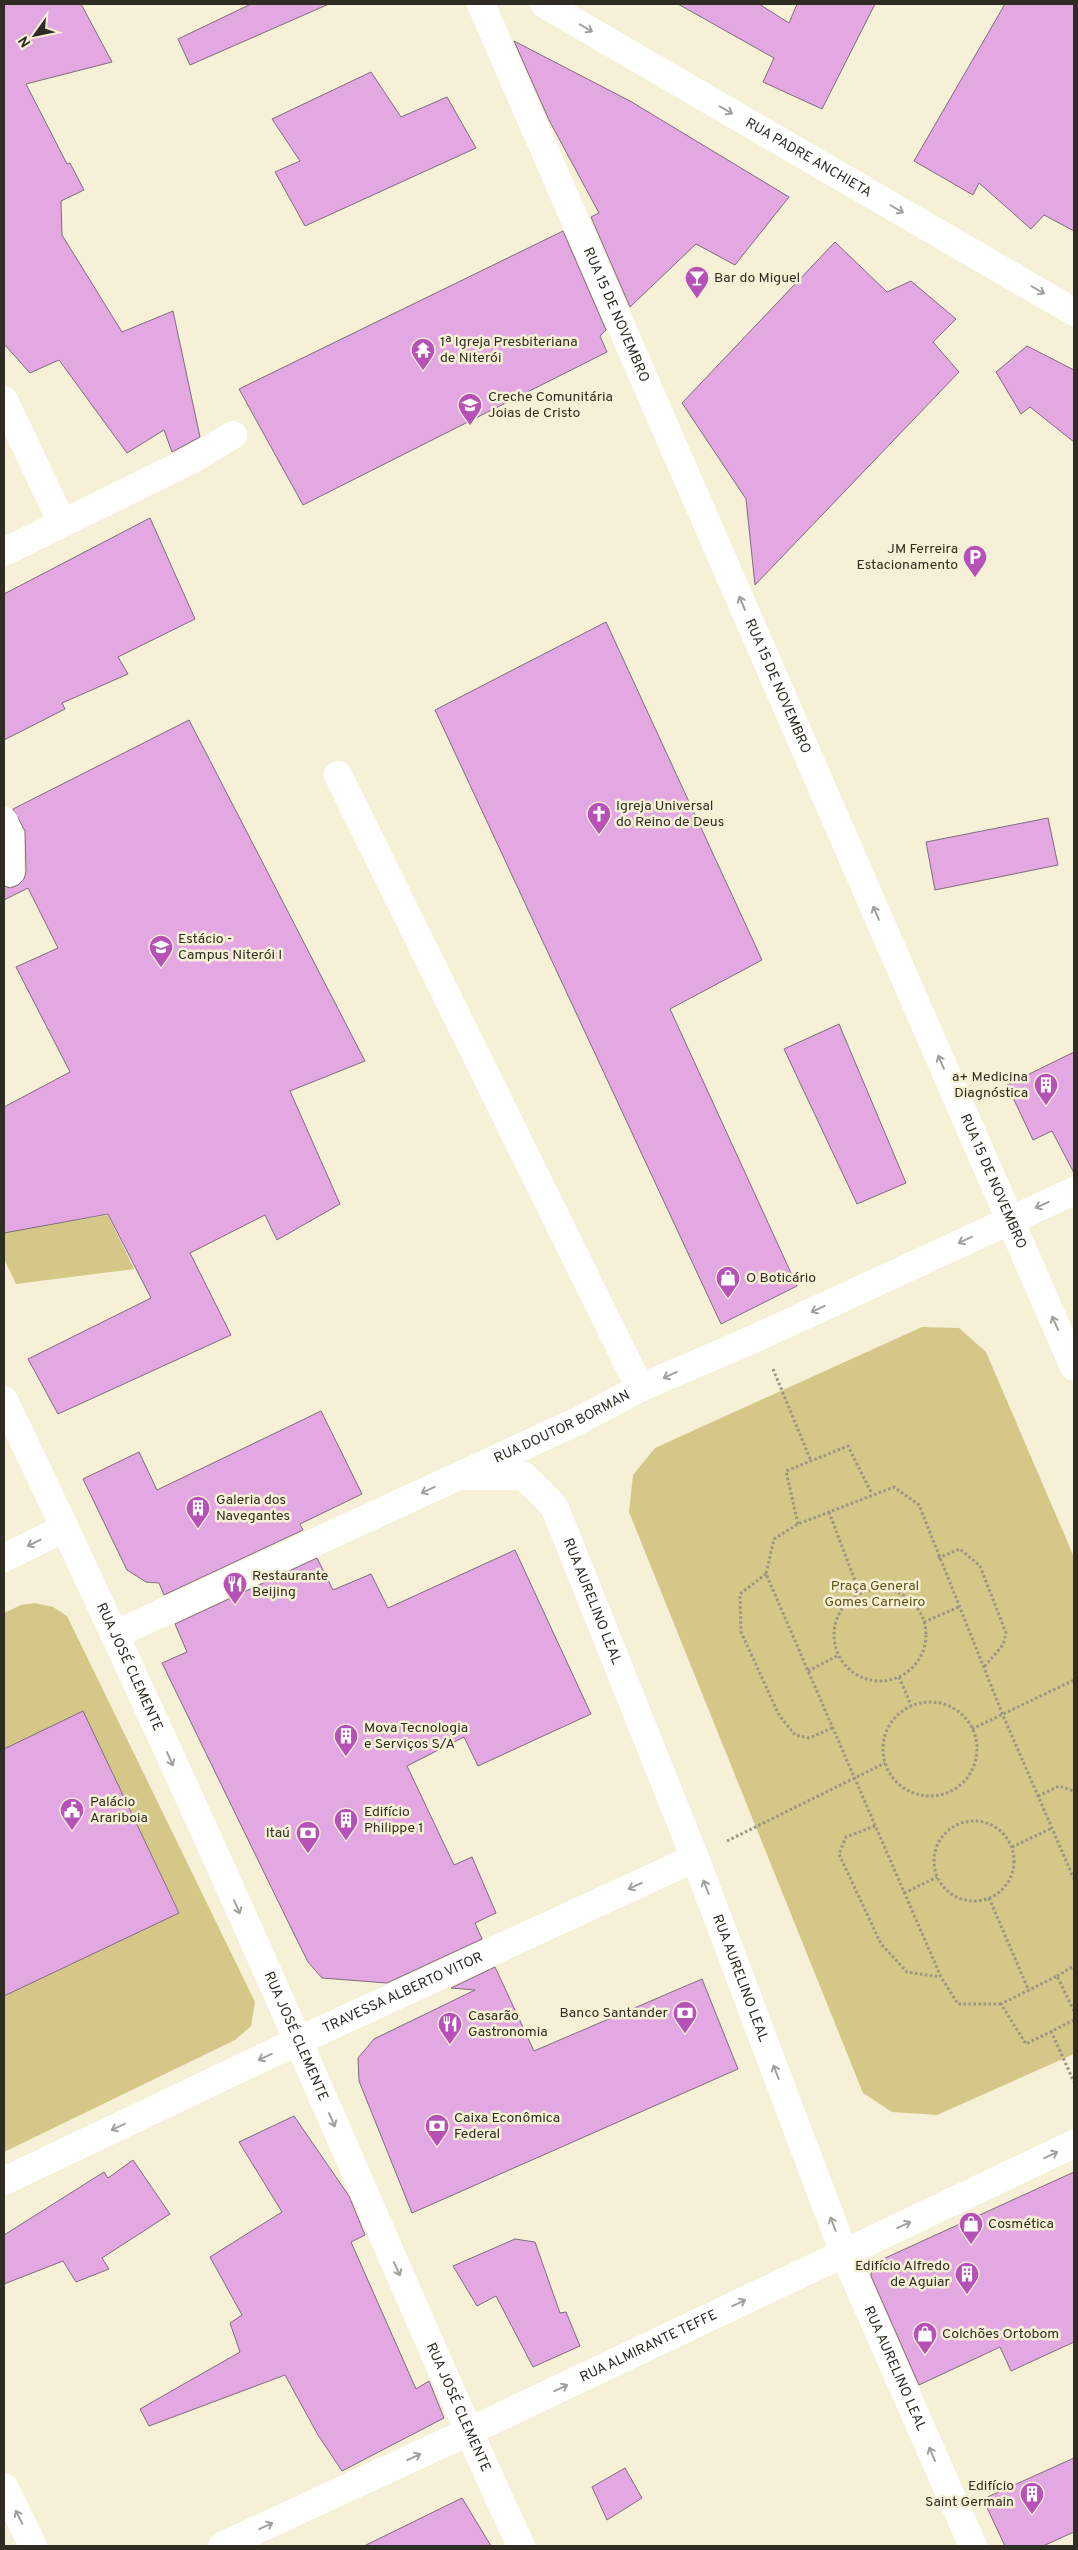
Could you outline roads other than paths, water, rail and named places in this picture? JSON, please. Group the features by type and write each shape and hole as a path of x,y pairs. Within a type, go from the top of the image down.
{"street":[{"name":"RUA 15 DE NOVEMBRO","path":"481,4 1074,1368"},
{"name":"RUA PADRE ANCHIETA","path":"544,4 1074,312"},
{"path":"4,400 62,523"},
{"path":"4,552 191,460 233,435"},
{"path":"338,775 640,1388"},
{"path":"4,821 10,836 10,872"},
{"name":"RUA DOUTOR BORMAN","path":"114,1635 578,1421 640,1388 758,1337 1009,1219 1074,1191"},
{"name":"RUA JOSÉ CLEMENTE","path":"4,1400 65,1528 298,2041 468,2432 521,2546"},
{"name":"RUA AURELINO LEAL","path":"460,1476 524,1476 554,1506 695,1858 844,2253 973,2546"},
{"path":"4,1558 65,1528"},
{"name":"TRAVESSA ALBERTO VITOR","path":"4,2182 298,2041 695,1858"},
{"name":"RUA ALMIRANTE TEFFE","path":"222,2546 468,2432 1074,2144"},
{"path":"4,2487 33,2546"}],"place":[{"name":"Bar do Miguel","path":"697,299"},
{"name":"1ª Igreja Presbiteriana de Niterói","path":"423,371"},
{"name":"Creche Comunitária Joias de Cristo","path":"470,426"},
{"name":"JM Ferreira Estacionamento","path":"975,578"},
{"name":"Igreja Universal do Reino de Deus","path":"599,835"},
{"name":"Estácio - Campus Niterói I","path":"161,968"},
{"name":"a+ Medicina Diagnóstica","path":"1046,1106"},
{"name":"O Boticário","path":"728,1299"},
{"name":"Galeria dos Navegantes","path":"198,1529"},
{"name":"Restaurante Beijing","path":"235,1605"},
{"name":"Mova Tecnologia e Serviços S/A","path":"346,1757"},
{"name":"Palácio Arariboia","path":"72,1831"},
{"name":"Edifício Philippe 1","path":"346,1841"},
{"name":"Itaú","path":"308,1854"},
{"name":"Banco Santander","path":"685,2034"},
{"name":"Casarão Gastronomia","path":"450,2045"},
{"name":"Caixa Econômica Federal","path":"437,2147"},
{"name":"Cosmética","path":"971,2245"},
{"name":"Edifício Alfredo de Aguiar","path":"967,2295"},
{"name":"Colchões Ortobom","path":"925,2355"},
{"name":"Edifício Saint Germain","path":"1032,2515"}],"park label":[{"name":"Praça General Gomes Carneiro","path":"875,1594"}]}
